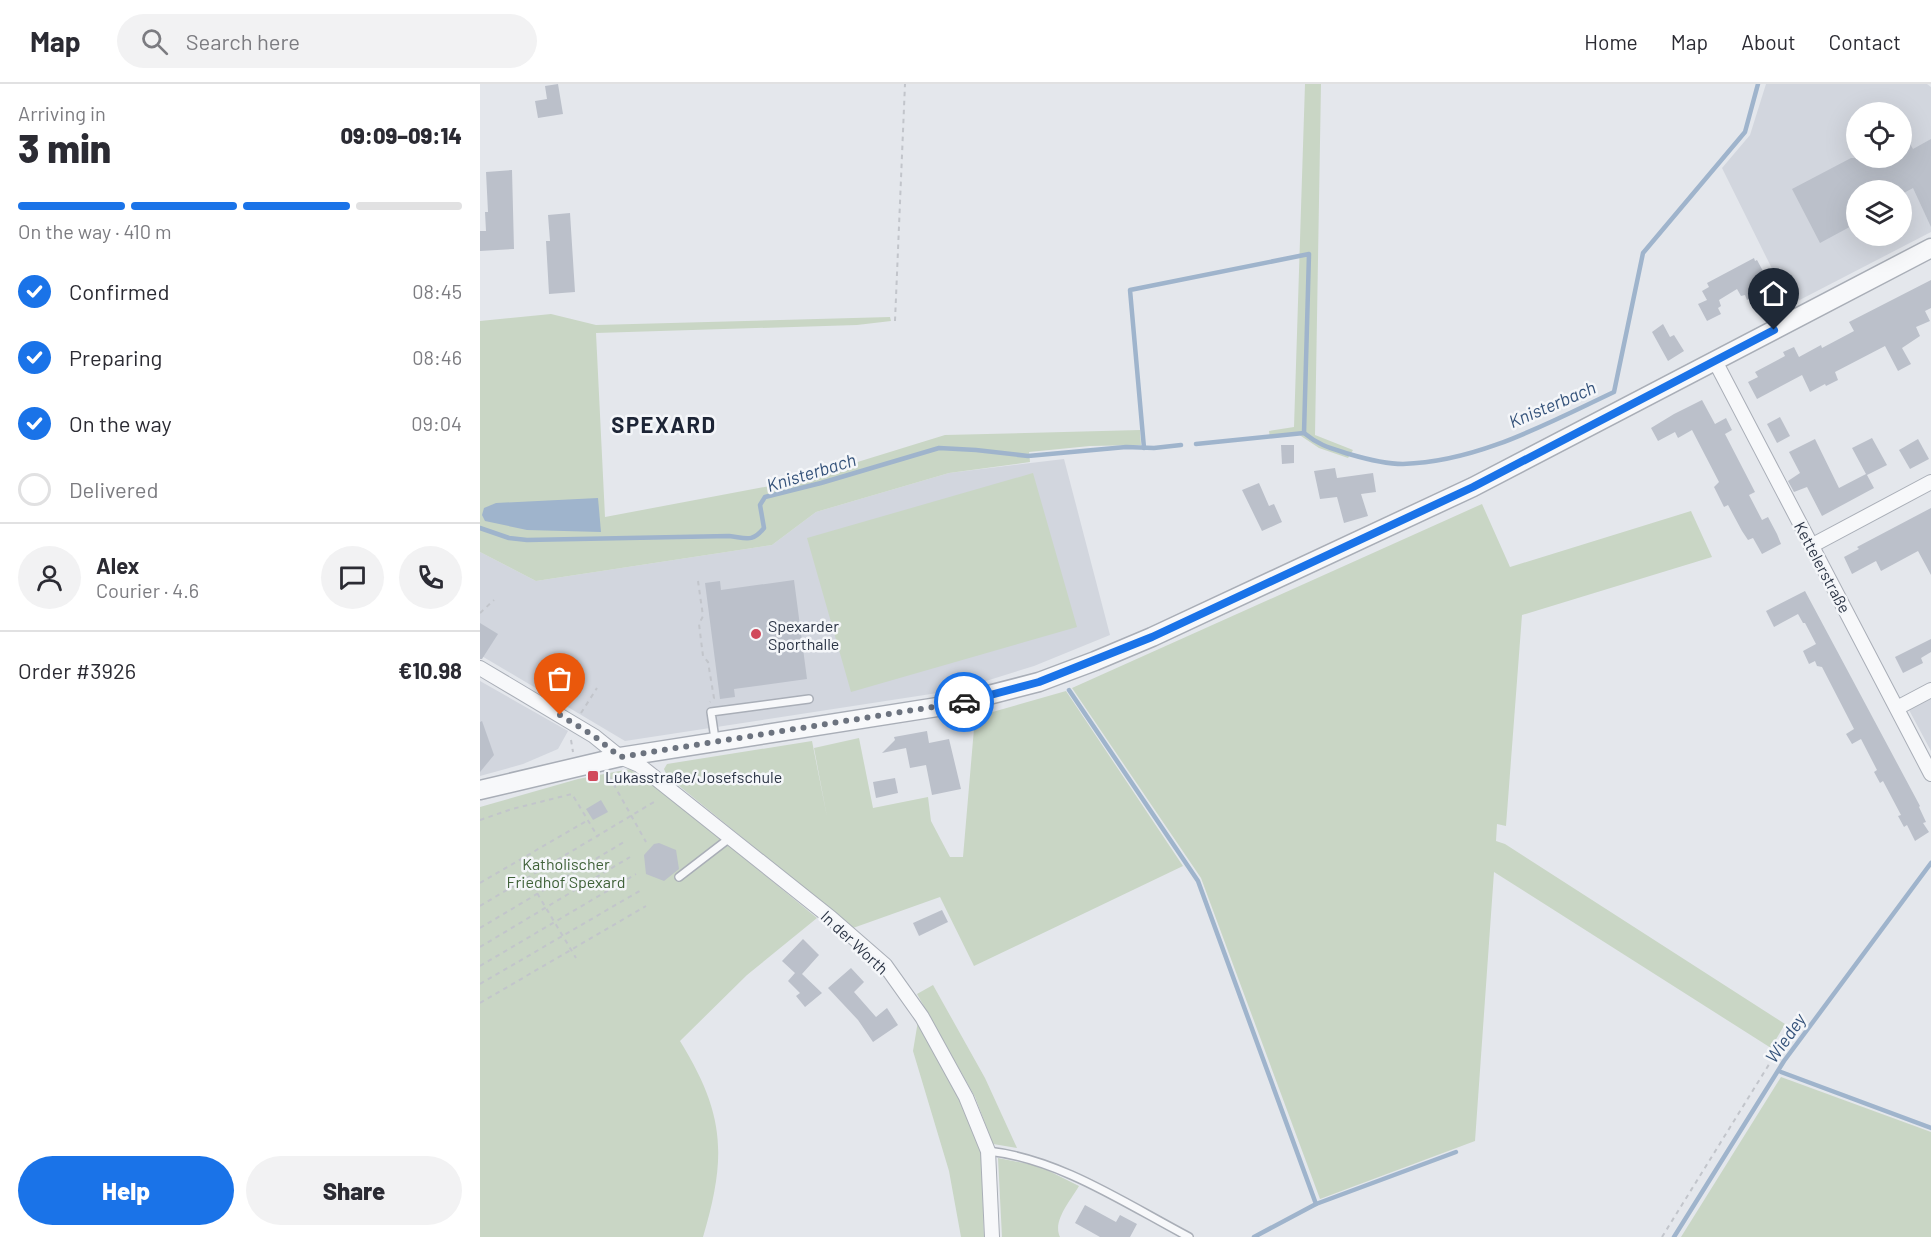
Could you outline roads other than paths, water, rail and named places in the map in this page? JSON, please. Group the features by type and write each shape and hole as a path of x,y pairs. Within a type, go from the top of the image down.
{"street":[{"path":"480,790 620,757 950,705 1039,682 1152,637 1473,487 1931,248"},
{"name":"Kettelerstraße","path":"1715,361 1931,774"},
{"path":"1811,546 1931,482"},
{"name":"In der Worth","path":"480,668 594,736 620,757 639,765 831,918 885,966 922,1017 966,1097 988,1151 992,1237"},
{"path":"1897,708 1931,690"}],"lane":[{"path":"716,742 711,712 809,699"},
{"path":"679,877 731,837"},
{"path":"988,1151 1008,1153 1064,1172 1189,1237"}],"water":[{"path":"598,498 601,532 527,530 485,521 482,515 484,508 496,503"}],"waterway":[{"name":"Knisterbach","path":"1196,444 1304,433 1325,446 1369,459 1396,464 1431,462 1485,449 1512,439 1614,392 1643,253 1745,132 1758,84"},
{"path":"1144,448 1130,290 1309,254 1304,433"},
{"name":"Knisterbach","path":"480,528 509,538 527,540 729,536 752,538 764,528 760,505 765,497 939,448 1028,456 1126,447 1154,448 1181,445"},
{"path":"1069,690 1198,881 1316,1204 1254,1237"},
{"name":"Wiedey","path":"1674,1237 1784,1061 1931,863"},
{"path":"1781,1072 1931,1128"},
{"path":"1316,1204 1456,1152"}],"place":[{"name":"Spexarder Sporthalle","path":"756,634"},
{"name":"Lukasstraße/Josefschule","path":"593,776"}],"district":[{"name":"SPEXARD","path":"664,424"}],"park label":[{"name":"Katholischer Friedhof Spexard","path":"566,872"}]}
